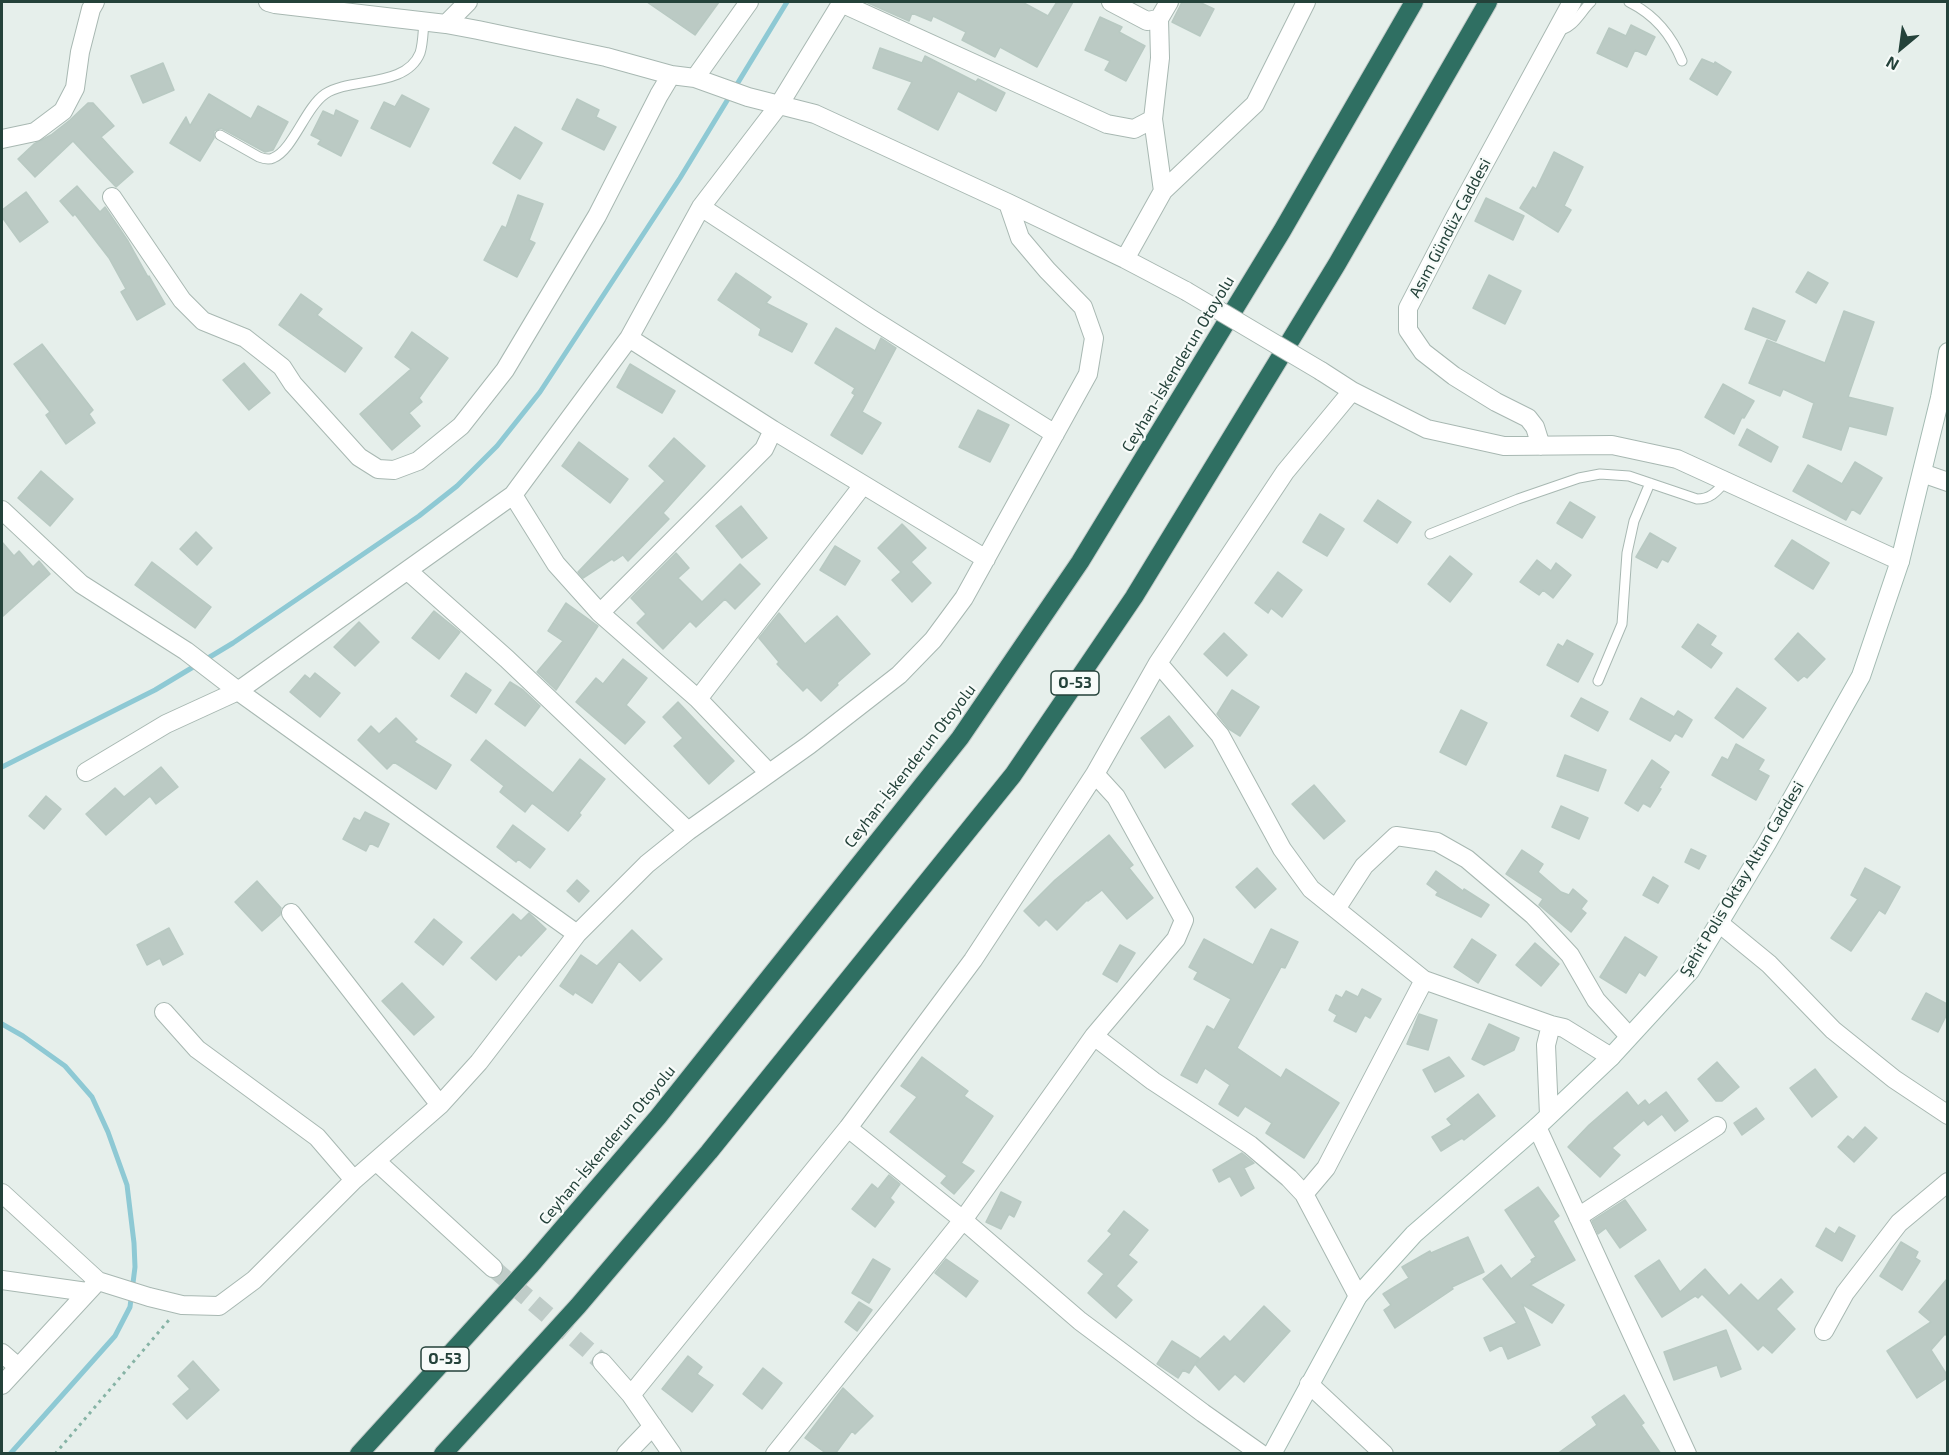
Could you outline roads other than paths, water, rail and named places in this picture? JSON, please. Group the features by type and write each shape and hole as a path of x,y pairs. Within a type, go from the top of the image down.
{"highway":[{"name":"Ceyhan-İskenderun Otoyolu","path":"359,1454 531,1265 658,1117 960,738 1080,562 1282,231 1414,2"},
{"name":"O-53","path":"444,1454 578,1306 708,1152 1013,775 1134,597 1337,264 1488,2"}],"street":[{"path":"2,139 35,132 63,111 75,88 80,52 91,9 95,2"},
{"path":"272,2 353,8 423,28 446,24 606,57 671,75 695,78 748,97 815,114 1125,259 1186,291 1321,370 1352,391 1427,429 1503,446 1612,445 1677,459 1900,561"},
{"path":"446,24 468,2"},
{"path":"695,78 749,2"},
{"path":"86,772 166,724 238,691 513,495 628,338 701,207 779,105 841,2 1107,124 1134,129 1153,119"},
{"path":"1111,2 1147,21 1159,19"},
{"path":"1163,191 1153,119 1160,58 1159,19 1169,2"},
{"path":"1125,259 1163,191 1255,104 1306,2"},
{"name":"Asım Gündüz Caddesi","path":"1541,446 1535,427 1528,418 1463,381 1423,352 1408,330 1408,308 1572,2"},
{"path":"112,197 182,300 203,321 245,338 282,367 300,392 359,457 378,469 394,470 418,461 461,426 505,370 597,216 671,75"},
{"path":"2,1280 118,1288 182,1305 219,1306 254,1280 354,1180 440,1105 479,1062 578,934 647,864 688,831 809,745 899,675 933,640 964,598 1088,374 1094,338 1083,308 1020,238 1008,203"},
{"path":"701,207 870,318 1055,434"},
{"path":"628,338 773,430 986,559"},
{"name":"Şehit Polis Oktay Altun Caddesi","path":"1272,1454 1358,1296 1414,1234 1543,1121 1611,1057 1690,971 1767,843 1861,676 1900,561 1940,399 1947,352"},
{"path":"631,1395 848,1128 973,960 1095,774 1158,663 1285,472 1352,391"},
{"path":"600,613 764,449 773,430"},
{"path":"1922,473 1947,482"},
{"path":"698,699 863,485"},
{"path":"513,495 556,564 600,613 698,699 769,773"},
{"path":"2,510 81,584 186,651 238,691 578,934"},
{"path":"408,571 507,659 688,831"},
{"path":"1158,663 1220,735 1282,849 1311,889 1424,980 1564,1028 1611,1057"},
{"path":"775,1454 963,1220 1094,1036 1176,939 1184,920 1116,797 1095,774"},
{"path":"1336,909 1364,866 1396,836 1437,842 1467,859 1533,915 1570,955 1596,1000 1629,1036"},
{"path":"291,913 440,1105"},
{"path":"1719,923 1769,964 1833,1030 1894,1079 1947,1115"},
{"path":"1304,1194 1326,1168 1424,980"},
{"path":"164,1012 197,1049 317,1137 354,1180"},
{"path":"1551,1025 1546,1045 1543,1121 1578,1217 1687,1454"},
{"path":"1094,1036 1153,1081 1250,1145 1289,1178 1304,1194 1358,1296"},
{"path":"1578,1217 1717,1126"},
{"path":"848,1128 963,1220 1080,1321 1261,1454"},
{"path":"376,1161 493,1268"},
{"path":"1824,1331 1845,1293 1899,1223 1947,1182"},
{"path":"2,1193 92,1286"},
{"path":"2,1385 92,1286"},
{"path":"2,1353 17,1366"},
{"path":"602,1362 631,1395 672,1454"},
{"path":"1309,1384 1384,1454"},
{"path":"626,1454 653,1426"}],"lane":[{"path":"1557,30 1571,25 1591,2"},
{"path":"1629,2 1648,13 1664,28 1682,61"},
{"path":"220,135 260,157 274,158 292,138 318,99 328,92 395,76 415,62 420,52 423,28"},
{"path":"1430,534 1518,499 1589,476 1614,474 1629,476 1704,499 1714,495 1726,481"},
{"path":"1598,681 1622,624 1627,553 1634,521 1650,483"}],"waterway":[{"path":"2,767 155,690 233,643 419,516 457,486 497,446 540,392 680,178 787,2"},
{"path":"2,1024 65,1066 92,1097 108,1132 127,1185 135,1267 130,1307 115,1336 10,1454"}],"tunnel":[{"path":"493,1268 602,1362"}]}
